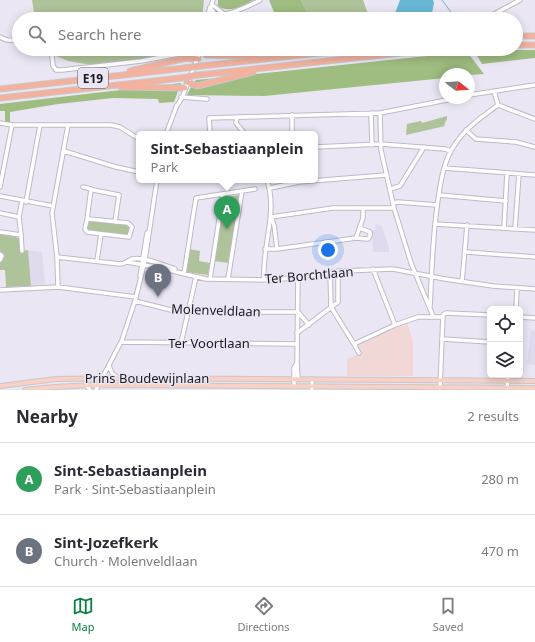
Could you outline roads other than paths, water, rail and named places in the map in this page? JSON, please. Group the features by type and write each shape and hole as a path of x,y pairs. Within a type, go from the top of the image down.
{"highway":[{"path":"523,36 535,36"},
{"path":"523,45 535,45"},
{"path":"240,56 273,57"},
{"name":"E19","path":"0,89 283,56"},
{"name":"E19","path":"0,98 373,56"},
{"path":"108,76 186,58 197,57"},
{"path":"187,82 197,86 264,68"},
{"path":"106,86 185,88"}],"main road":[{"name":"Prins Boudewijnlaan","path":"0,386 42,380 102,378 312,380 440,379 535,381"},
{"path":"114,385 111,382 116,378"},
{"path":"42,380 43,388"},
{"name":"Prins Boudewijnlaan","path":"26,390 86,385 294,386 312,388 535,388"}],"street":[{"path":"213,0 213,12"},
{"path":"213,0 211,9 213,12"},
{"path":"209,12 213,0"},
{"path":"234,12 260,0"},
{"path":"498,12 520,0"},
{"path":"214,6 222,12"},
{"path":"0,37 5,40 12,41"},
{"path":"52,56 52,66 56,70 141,62 170,56"},
{"path":"167,131 197,57 191,56"},
{"path":"475,94 535,85"},
{"path":"494,91 498,105"},
{"path":"181,97 207,99"},
{"path":"210,131 209,118 380,113 392,112 439,102"},
{"path":"498,105 535,119"},
{"path":"430,307 435,224 438,196 444,168 451,151 466,130 498,105"},
{"path":"371,113 372,145"},
{"path":"380,113 381,150 394,208 411,263 434,316"},
{"path":"292,115 292,131"},
{"path":"237,117 236,123 243,131"},
{"path":"0,123 12,126 117,126 136,137"},
{"path":"22,251 19,217 24,201 40,125"},
{"path":"58,287 57,257 52,213 68,125"},
{"path":"0,187 12,126"},
{"path":"466,130 476,139 516,142 535,147"},
{"path":"318,147 381,144 445,149 451,151"},
{"path":"390,189 400,186 424,147"},
{"path":"64,151 136,172"},
{"path":"444,168 535,175"},
{"path":"504,228 507,173"},
{"path":"515,229 519,174"},
{"path":"318,180 386,175"},
{"path":"96,390 121,342 135,299 140,281 156,183"},
{"path":"264,279 263,261 271,217 270,188 268,183"},
{"path":"270,188 293,183"},
{"path":"83,187 119,195 115,222"},
{"path":"87,220 115,222 130,225 131,231 129,237 86,231 85,229 91,189"},
{"path":"184,274 196,198 255,189"},
{"path":"228,279 242,191"},
{"path":"210,279 222,194"},
{"path":"0,196 53,206"},
{"path":"438,196 506,201"},
{"path":"393,203 398,202 437,205"},
{"path":"356,238 363,218 363,208"},
{"path":"271,217 290,216 327,209 394,208"},
{"path":"0,213 19,217"},
{"path":"271,217 274,225 277,249"},
{"path":"435,224 535,230"},
{"path":"462,282 466,252 467,225"},
{"path":"266,249 277,249 356,238 360,240 368,239 370,232 362,229 360,226"},
{"path":"0,232 21,235"},
{"path":"96,261 101,234"},
{"path":"466,252 535,257"},
{"path":"0,254 2,257 0,260"},
{"name":"Ter Borchtlaan","path":"57,257 120,264 132,259 184,274 210,279 275,280 338,271 394,269 462,282 535,289"},
{"path":"410,273 411,263"},
{"path":"373,270 395,325"},
{"path":"297,333 338,301 338,271"},
{"path":"330,272 331,307 359,353"},
{"path":"181,343 196,277"},
{"path":"294,386 297,363 298,277"},
{"name":"Molenveldlaan","path":"0,290 58,287 135,299 175,311 175,309 188,312 298,312"},
{"path":"516,306 517,288"},
{"path":"298,312 309,324"},
{"path":"440,388 443,315 446,313 487,315"},
{"path":"354,344 395,325 418,317 443,317"},
{"path":"523,317 535,318"},
{"path":"442,339 487,342"},
{"name":"Ter Voortlaan","path":"121,342 297,344"},
{"path":"109,366 116,378"},
{"path":"312,380 312,388"},
{"path":"507,380 507,388"},
{"path":"86,385 90,390"}],"water":[{"path":"400,0 433,0 434,3 432,12 396,12"}],"waterway":[{"path":"442,0 451,12"}],"place":[{"name":"Sint-Sebastiaanplein","path":"227,229"},
{"name":"Sint-Jozefkerk","path":"158,297"}]}
